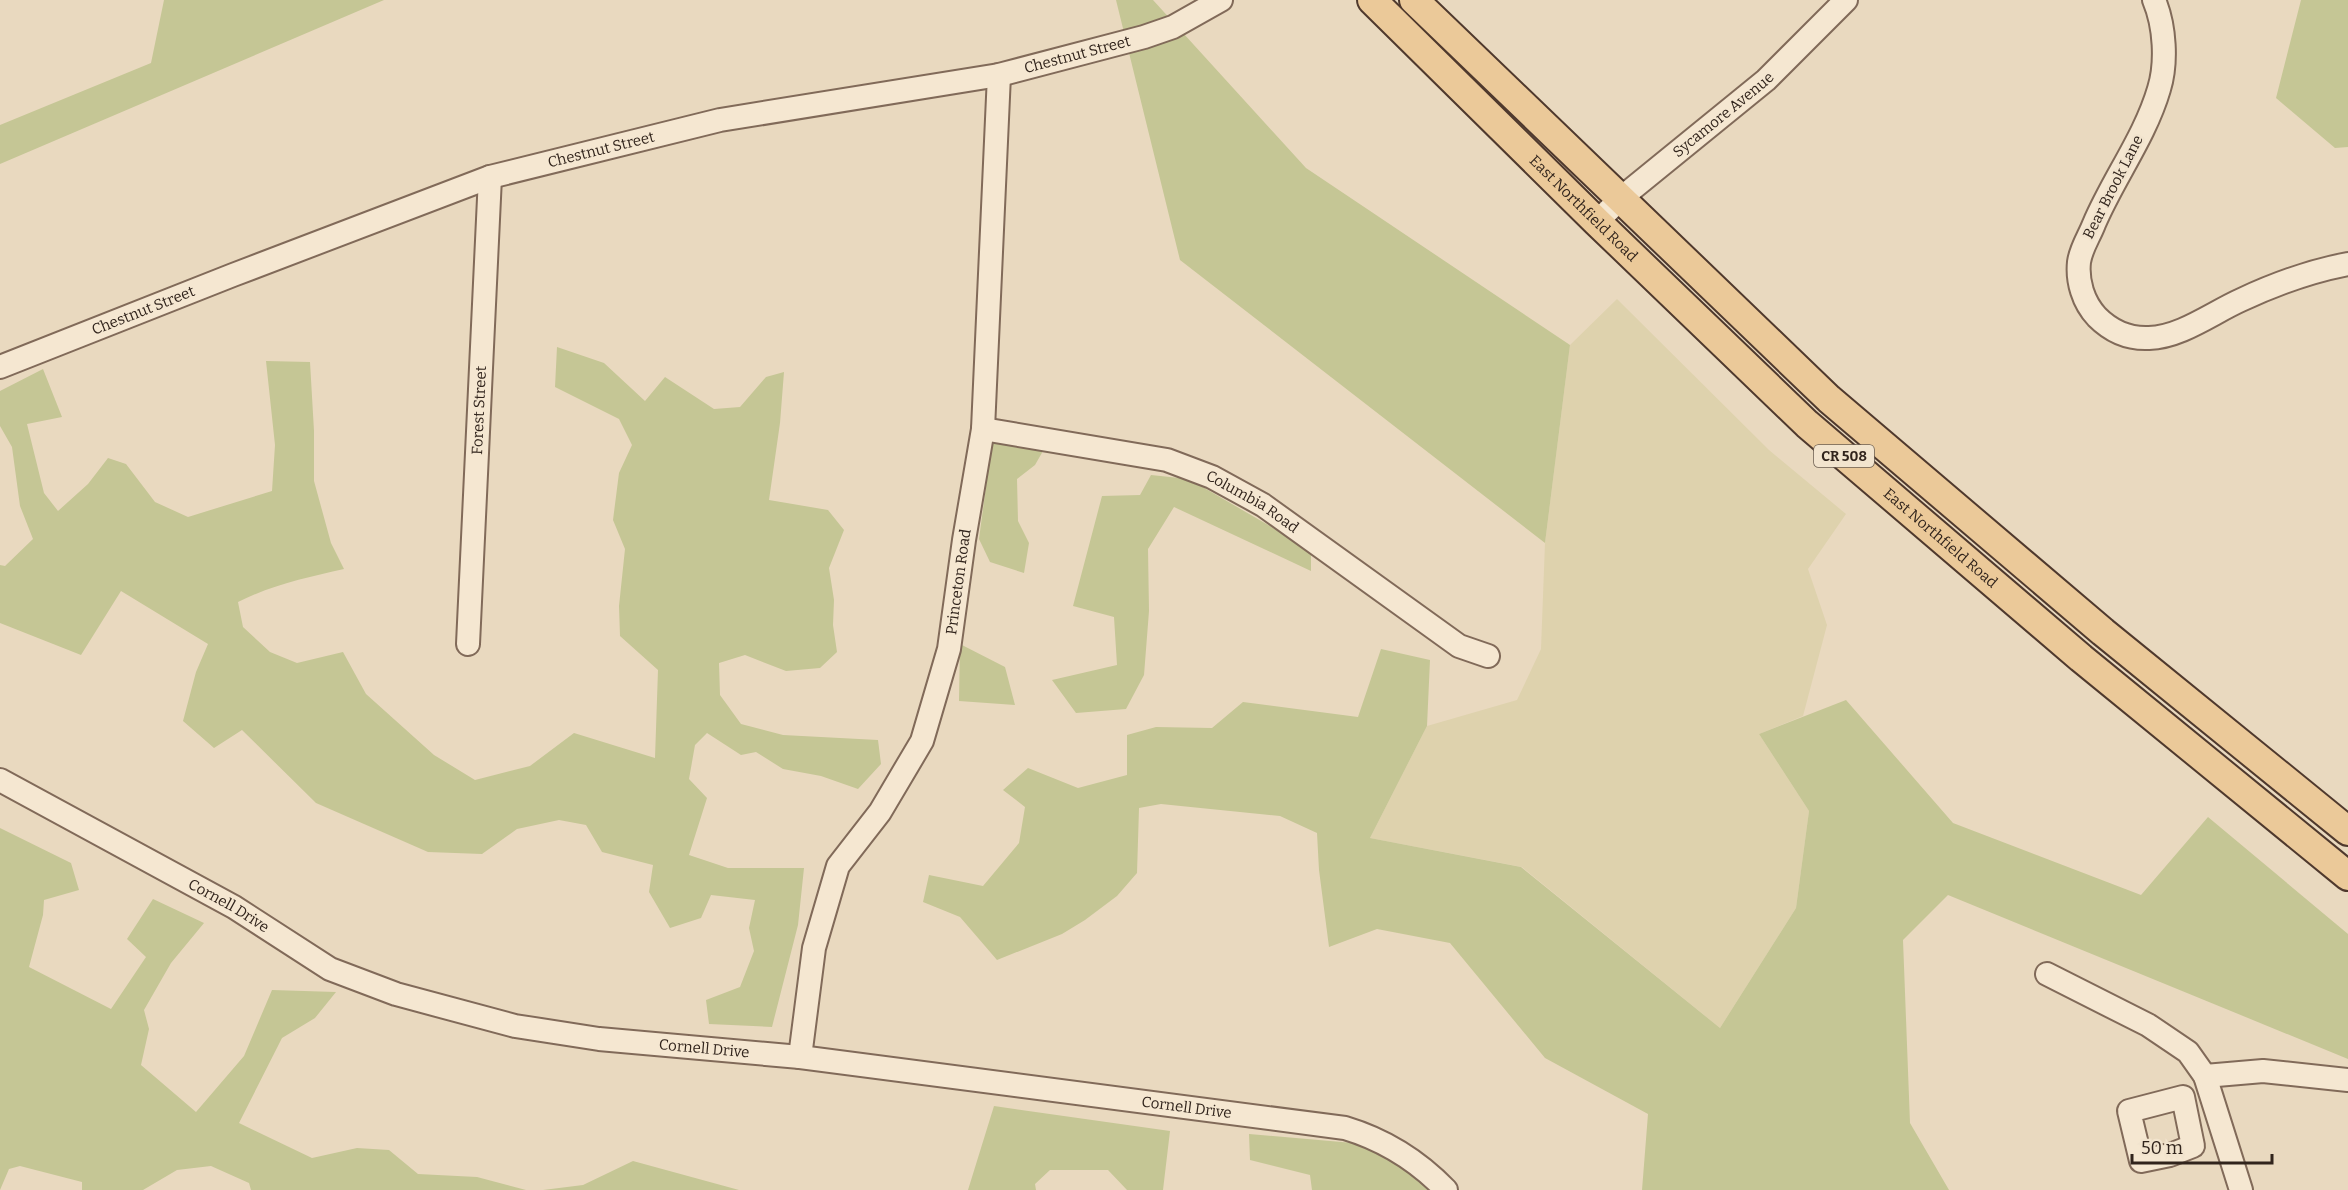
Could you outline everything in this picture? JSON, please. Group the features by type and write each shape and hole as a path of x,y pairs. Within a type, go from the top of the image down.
{"main road":[{"name":"East Northfield Road","path":"1372,0 1597,222 1807,424 2024,609 2348,876"},
{"name":"CR 508","path":"1414,0 1829,399 2043,581 2348,831"},
{"path":"1807,424 1829,399"},
{"path":"2024,609 2043,581"},
{"path":"2245,791 2266,765"}],"street":[{"name":"Chestnut Street","path":"0,367 490,177 720,120 999,75 1043,65 1173,27 1221,0"},
{"name":"Sycamore Avenue","path":"1597,222 1621,198 1766,80 1846,0"},
{"name":"Bear Brook Lane","path":"2154,0 2162,29 2160,88 2147,119 2104,200 2083,246 2080,260 2081,288 2093,313 2115,331 2143,339 2157,338 2242,299 2319,269 2348,264"},
{"name":"Princeton Road","path":"800,1057 814,948 838,866 880,812 922,741 949,649 964,540 983,429 999,75"},
{"name":"Forest Street","path":"468,644 490,177"},
{"name":"Columbia Road","path":"983,429 1167,460 1212,477 1263,505 1459,646 1488,656"},
{"name":"Cornell Drive","path":"0,780 224,901 330,969 396,994 526,1028 599,1039 800,1057 1345,1128 1400,1151 1446,1190"},
{"path":"2047,974 2148,1025 2188,1052 2208,1083 2241,1190"},
{"path":"2223,1135 2170,1155 2141,1161 2128,1111 2183,1097 2208,1083 2263,1071 2348,1080"},
{"path":"2183,1097 2193,1146"}],"shaded area":[{"path":"1617,299 1769,450 1846,514 1808,569 1827,625 1803,716 1759,734 1809,811 1796,908 1720,1028 1522,867 1370,838 1427,726 1517,700 1541,649 1545,543 1570,345"}],"green space":[{"path":"164,0 384,0 0,164 0,125 151,63"},
{"path":"1116,0 1153,0 1306,168 1570,345 1545,543 1180,260"},
{"path":"2301,0 2348,0 2348,147 2335,148 2276,98"},
{"path":"557,347 604,363 645,401 665,377 714,409 740,407 766,377 784,372 780,423 769,500 828,510 844,530 829,568 834,600 833,625 837,652 820,668 786,671 745,655 719,663 720,695 741,724 783,735 878,740 881,764 858,789 821,776 783,769 756,752 741,755 707,733 695,745 689,779 707,798 689,855 728,868 804,868 798,925 772,1027 709,1024 706,1000 740,987 754,951 749,928 755,900 711,895 701,918 670,928 649,892 653,865 602,852 586,825 559,820 517,829 482,854 428,852 316,803 242,730 214,748 183,721 196,672 208,644 121,591 81,655 0,623 0,565 5,566 33,539 20,506 12,447 0,426 0,391 43,369 62,417 27,424 44,493 58,511 88,484 108,458 126,464 155,502 188,517 272,491 275,445 266,361 310,362 314,481 331,543 344,569 277,586 238,602 243,627 270,652 297,663 343,652 366,694 434,755 475,780 530,766 574,733 655,758 658,670 620,636 619,606 625,549 613,520 619,473 632,445 619,419 555,387"},
{"path":"992,441 1047,444 1035,465 1017,479 1018,521 1029,543 1024,573 990,562 979,539"},
{"path":"1151,475 1189,479 1311,550 1311,571 1174,507 1148,549 1149,611 1144,675 1126,709 1076,713 1052,680 1117,665 1114,617 1073,606 1102,496 1140,495"},
{"path":"960,644 1005,667 1015,705 959,701"},
{"path":"1381,649 1430,660 1427,726 1370,838 1521,867 1720,1028 1796,908 1809,811 1759,734 1846,700 1953,823 2141,895 2208,817 2348,934 2348,1059 1948,895 1903,940 1910,1123 1949,1190 1642,1190 1648,1114 1545,1058 1450,943 1377,929 1329,947 1319,870 1317,833 1280,816 1161,804 1139,808 1137,873 1117,896 1062,934 997,960 960,917 923,902 929,875 983,886 1019,843 1025,807 1003,790 1028,768 1078,788 1127,775 1127,735 1156,727 1212,728 1243,702 1358,717"},
{"path":"0,828 71,863 79,890 44,900 43,915 29,967 111,1009 146,957 127,939 153,899 204,923 171,963 144,1010 149,1029 141,1065 196,1112 244,1056 272,990 336,992 315,1018 282,1038 239,1123 312,1158 357,1148 389,1150 418,1174 477,1177 526,1190 251,1190 249,1183 211,1166 177,1170 143,1190 82,1190 82,1182 20,1166 9,1169 0,1190"},
{"path":"994,1106 1170,1131 1163,1190 1127,1190 1108,1170 1050,1170 1035,1184 1036,1190 968,1190"},
{"path":"1249,1134 1353,1143 1399,1161 1432,1190 1312,1190 1310,1175 1250,1160"},
{"path":"633,1161 739,1190 543,1190 583,1185"}]}
